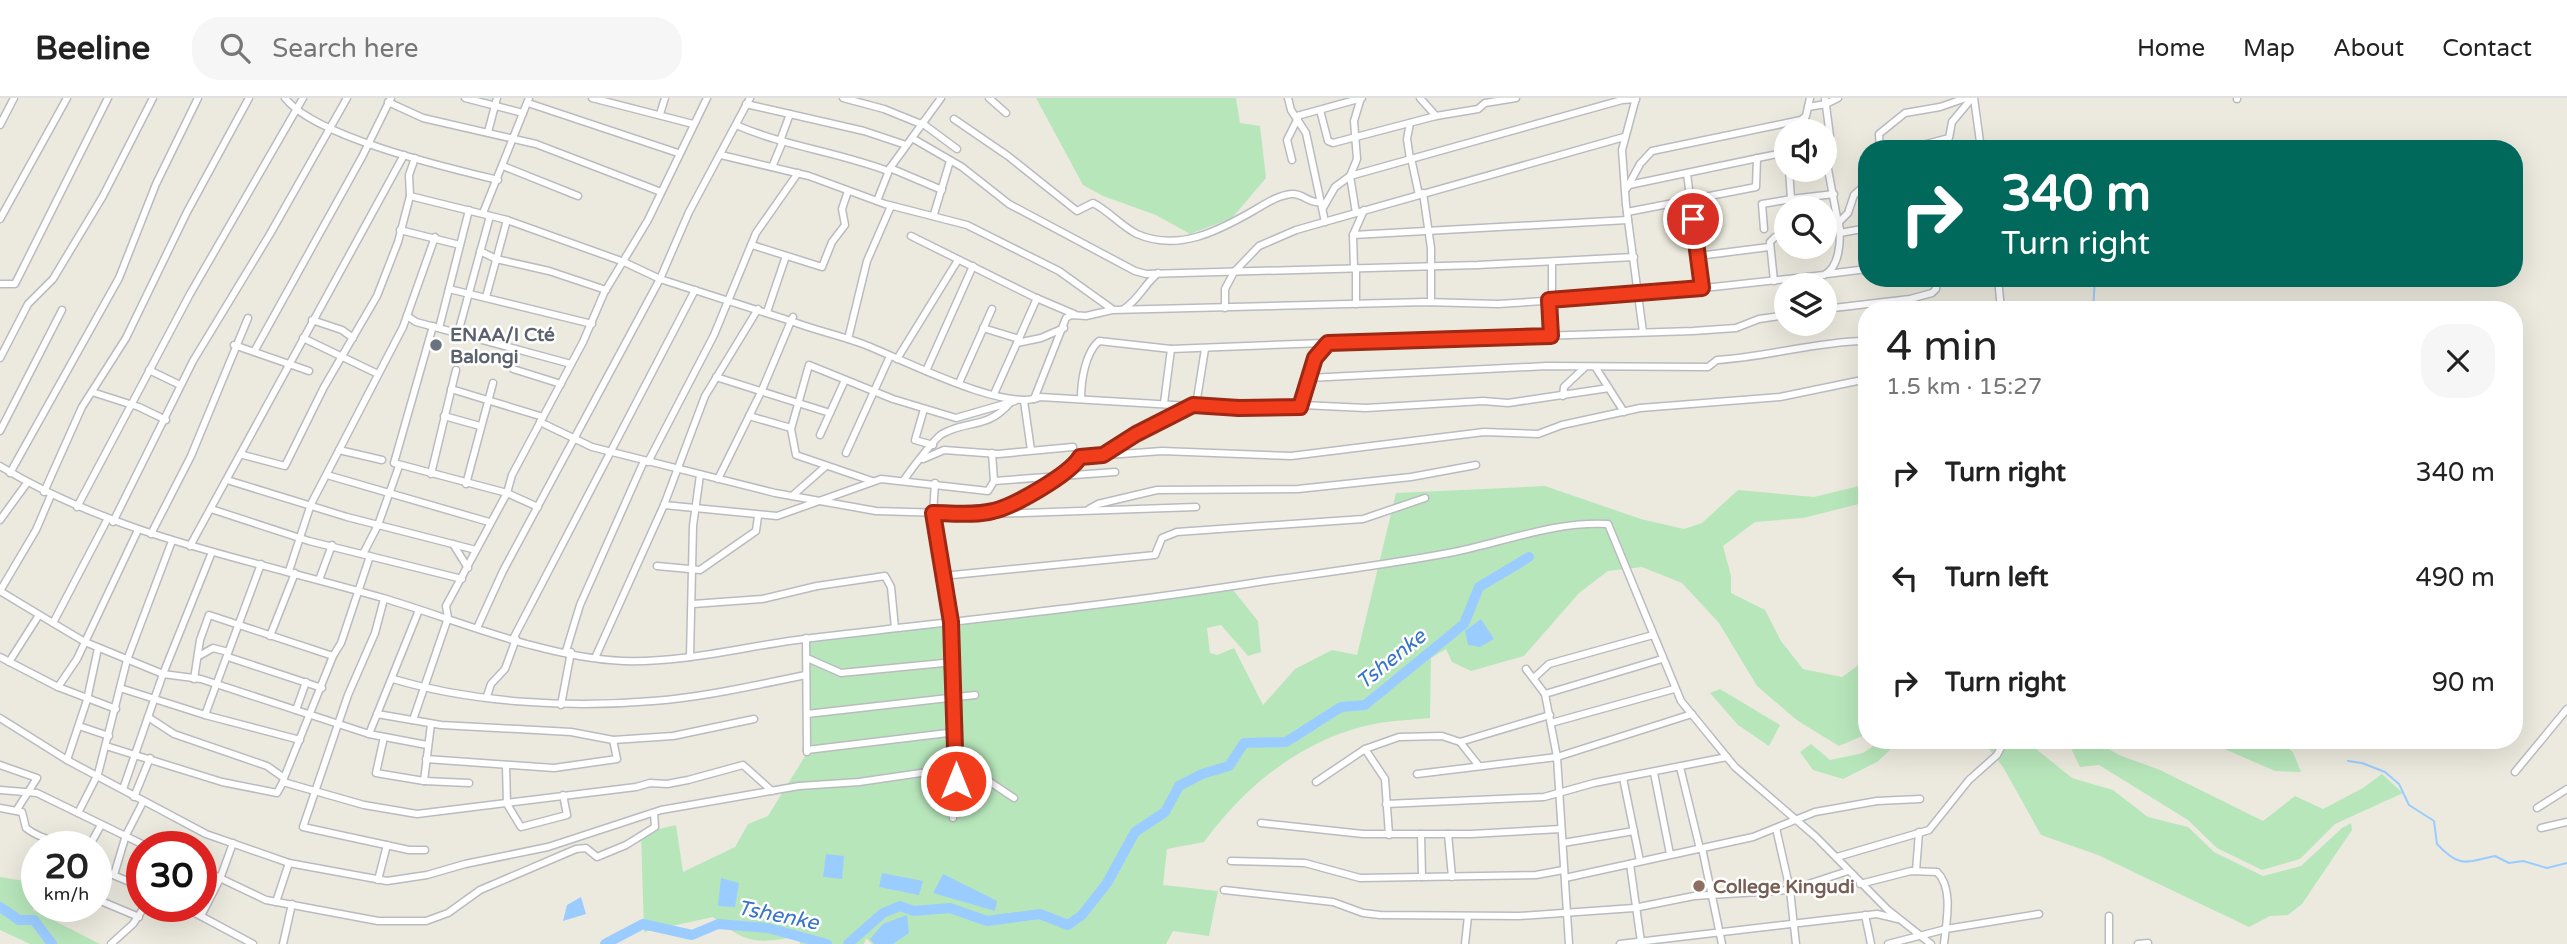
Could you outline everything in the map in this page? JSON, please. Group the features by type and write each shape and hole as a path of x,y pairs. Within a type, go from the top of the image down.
{"street":[{"path":"0,125 15,98"},
{"path":"0,219 67,98"},
{"path":"0,284 15,284 108,98"},
{"path":"0,358 28,303 53,279 103,196 153,98"},
{"path":"10,472 119,278 156,184 198,98"},
{"path":"249,98 187,212 126,338 92,392 47,494 36,530 0,591 85,642 163,674 216,684 369,734 428,745"},
{"path":"285,98 331,128 369,145 498,180"},
{"path":"77,507 129,406 303,98"},
{"path":"53,623 166,420 180,385 347,98"},
{"path":"465,98 496,101 523,113"},
{"path":"592,98 693,124"},
{"path":"660,114 665,98"},
{"path":"413,720 448,618 446,606 507,493 512,475 592,324 606,290 661,192 678,153 685,146 707,98"},
{"path":"843,98 884,109 921,124 957,149"},
{"path":"877,201 889,169 941,98"},
{"path":"989,98 1006,113"},
{"path":"1288,98 1291,110 1306,133 1325,222"},
{"path":"1292,160 1287,140 1298,117 1361,98"},
{"path":"1356,226 1350,176 1357,159 1354,121 1361,98"},
{"path":"1420,98 1436,116"},
{"path":"1320,110 1329,143 1436,116 1478,109 1485,103 1517,98"},
{"path":"1322,205 1335,187 1350,176 1636,98 1624,136 1627,212 1643,332"},
{"path":"1628,186 1644,159 1657,149 1721,139 1805,118 1811,98"},
{"path":"1808,107 1838,98"},
{"path":"1879,140 1879,134 1902,115 1966,98"},
{"path":"1940,140 1951,137 1952,122 1973,98"},
{"path":"1973,98 1979,140"},
{"path":"255,350 369,145 389,100 423,118 514,138 661,192"},
{"path":"458,334 480,251 486,214 528,100 678,153"},
{"path":"488,132 496,101"},
{"path":"477,628 537,507 660,279 689,212 748,101 906,145"},
{"path":"1826,101 1828,119"},
{"path":"772,167 790,114"},
{"path":"954,119 1001,151 1077,211 1093,203 1128,229 1161,241 1210,234 1263,204 1290,194 1296,193 1322,205"},
{"path":"1410,124 1410,158 1430,231 1431,302"},
{"path":"736,125 781,141 889,169 942,190"},
{"path":"1225,309 1225,289 1234,272 1259,246 1296,230 1624,136"},
{"path":"912,138 971,173 998,196 1057,231 1135,271 1234,272 1634,257"},
{"path":"190,546 243,455 288,364 346,264 404,155"},
{"path":"721,155 798,173 891,206 934,214 998,239 1059,271 1112,310"},
{"path":"1628,186 1774,155"},
{"path":"243,455 285,466 377,296 410,196 409,176 415,158"},
{"path":"1627,212 1756,187 1757,158"},
{"path":"934,214 950,161"},
{"path":"503,166 578,196"},
{"path":"561,705 568,652 580,605 646,462 730,299 752,245 798,173"},
{"path":"1687,174 1702,288"},
{"path":"1828,273 1837,255 1840,228 1831,182"},
{"path":"752,245 824,266 832,242 845,225 842,209 848,191"},
{"path":"1840,228 1854,195 1858,192"},
{"path":"1817,196 1833,194"},
{"path":"410,196 507,220 624,262 660,279 792,319 926,371 1017,402"},
{"path":"1764,229 1762,204 1774,202"},
{"path":"848,339 867,261 891,206"},
{"path":"470,210 449,289 393,461 399,466 507,493 537,507"},
{"path":"1356,304 1353,235 1364,210"},
{"path":"486,297 507,220"},
{"path":"1353,235 1391,230 1430,231 1628,220"},
{"path":"1837,229 1858,228"},
{"path":"400,230 460,245"},
{"path":"911,236 1037,298 1086,316 1112,310 1431,302 1498,304 1639,295 1774,281 1769,247 1774,239"},
{"path":"270,636 303,541 312,504 409,318 435,237"},
{"path":"1698,256 1769,247"},
{"path":"480,251 496,259 549,271 606,290"},
{"path":"767,312 786,257"},
{"path":"846,453 872,391 958,260"},
{"path":"1551,336 1552,262"},
{"path":"926,371 973,266"},
{"path":"1835,273 1858,270"},
{"path":"1122,310 1139,299 1146,285 1158,273"},
{"path":"1883,301 1920,296 1936,287"},
{"path":"449,289 592,324"},
{"path":"487,696 491,684 505,669 514,639 695,290"},
{"path":"994,394 1037,298"},
{"path":"1837,307 1858,304"},
{"path":"594,658 664,505 705,396 758,309"},
{"path":"959,383 992,309"},
{"path":"0,431 62,310"},
{"path":"1034,399 1067,317 1075,314"},
{"path":"151,534 191,456 234,345 248,318"},
{"path":"409,318 571,364"},
{"path":"1081,399 1085,370 1098,342 1171,349 1205,349 1728,329 1774,318"},
{"path":"718,479 761,393 792,319"},
{"path":"312,320 342,330 353,338"},
{"path":"984,328 1018,341 1041,338 1064,328"},
{"path":"303,338 378,374"},
{"path":"1308,378 1547,366 1708,367 1717,360 1858,341"},
{"path":"1302,405 1308,378 1319,351 1328,343"},
{"path":"234,345 255,350 309,371"},
{"path":"1164,403 1171,349"},
{"path":"1195,405 1205,349"},
{"path":"992,453 993,481 988,491 904,480 872,481 797,456 791,428 796,401 808,365 872,391 956,418 969,412 1040,397 1239,408 1302,405 1366,408 1483,401 1508,403 1609,388"},
{"path":"1563,396 1564,387 1585,368"},
{"path":"1596,368 1624,412"},
{"path":"513,369 561,384"},
{"path":"149,370 180,385"},
{"path":"430,474 456,370"},
{"path":"716,377 830,414"},
{"path":"820,435 845,380"},
{"path":"976,514 996,510 1063,476 1080,457 1162,451 1291,456 1484,432 1538,434 1562,425 1640,408 1780,397 1858,381"},
{"path":"466,484 487,399 494,383"},
{"path":"451,389 542,419 575,439 609,452 820,503 876,511 976,514 1196,507"},
{"path":"92,392 142,408 166,420"},
{"path":"904,480 941,435 985,423 1017,402"},
{"path":"1017,402 1031,450"},
{"path":"1103,455 1136,434 1195,405"},
{"path":"924,409 915,440 933,445"},
{"path":"444,416 480,426"},
{"path":"749,416 791,428"},
{"path":"923,459 944,450 992,453 1073,447"},
{"path":"339,450 382,460"},
{"path":"1087,510 1098,504 1157,490 1298,489 1411,477 1476,465"},
{"path":"106,746 222,782 277,793 333,656 341,643 367,555 399,466"},
{"path":"792,496 826,466"},
{"path":"1,467 47,494 77,507 172,541 384,598 514,639 594,658 650,661 806,638 1214,589 1456,552 1520,533 1589,523 1608,524 1674,689 1692,714 1727,757 1836,857 1860,884 1931,944"},
{"path":"993,481 1115,472"},
{"path":"327,475 489,522"},
{"path":"690,657 694,509 699,475"},
{"path":"227,480 378,525 476,550"},
{"path":"664,505 777,516 820,503 872,481"},
{"path":"0,520 27,483"},
{"path":"935,483 933,513 951,622 954,662 956,732 953,818"},
{"path":"942,576 1155,555 1162,538 1177,532 1363,519 1425,498"},
{"path":"211,509 303,541 332,545 462,579"},
{"path":"657,566 693,570 706,567 756,531 758,516"},
{"path":"58,687 85,642 138,530"},
{"path":"78,813 98,774 127,660 172,541"},
{"path":"453,544 468,568"},
{"path":"319,580 332,545"},
{"path":"123,789 163,674 212,552"},
{"path":"205,715 261,564"},
{"path":"693,604 762,599 817,586 885,576 891,587 895,628"},
{"path":"384,598 376,632 338,723 315,789 305,828 425,850"},
{"path":"369,734 419,610"},
{"path":"9,662 39,615"},
{"path":"194,679 200,656 200,640 208,615 333,656"},
{"path":"1535,677 1549,664 1653,635"},
{"path":"806,638 807,752 956,732"},
{"path":"67,760 87,700 98,648"},
{"path":"200,656 213,648 322,688"},
{"path":"0,657 58,687 116,709"},
{"path":"807,659 841,673 954,662"},
{"path":"1545,694 1662,659"},
{"path":"1526,669 1535,677 1545,694 1557,757 1569,944"},
{"path":"393,679 487,696 561,705 652,702 806,675"},
{"path":"296,710 306,682"},
{"path":"120,688 205,715 300,740"},
{"path":"1551,723 1674,689"},
{"path":"807,714 975,695"},
{"path":"2515,772 2567,709"},
{"path":"377,714 431,724 571,732 613,740 674,736 754,719"},
{"path":"1417,774 1557,757 1692,714"},
{"path":"1460,742 1550,715"},
{"path":"148,717 174,734 267,766 283,780 363,805 417,814 650,783 667,785 743,765 772,791"},
{"path":"0,729 2,719 67,760 98,774 188,826 289,863 378,880 427,876 465,864 548,847 654,813 772,791 955,768"},
{"path":"424,781 431,724"},
{"path":"79,726 109,736"},
{"path":"1316,782 1365,749 1415,736 1442,736 1460,742 1479,766"},
{"path":"384,737 376,773 424,781 469,783"},
{"path":"426,759 554,768 617,759 613,740"},
{"path":"955,749 962,761 975,772 1014,798"},
{"path":"1365,749 1385,779 1389,835"},
{"path":"1836,857 1929,830 1969,780 2000,749"},
{"path":"1386,804 1523,799 1727,757"},
{"path":"134,797 150,758"},
{"path":"0,765 37,778 16,811"},
{"path":"506,765 507,804 523,828 567,814 563,795"},
{"path":"1680,767 1714,895 1722,944"},
{"path":"1654,773 1670,854"},
{"path":"1623,778 1640,861"},
{"path":"2538,808 2567,789"},
{"path":"0,790 37,793 126,835 114,875 126,880"},
{"path":"1231,861 1305,863 1360,878 1564,874 1630,864 1753,837 1795,818 1877,801 1920,799"},
{"path":"128,831 143,802"},
{"path":"0,808 22,812 24,825 30,832 84,846 92,844 101,824"},
{"path":"217,877 251,895 275,902 379,921 432,920 472,894 576,849 586,848 597,857 620,849 655,827 654,813"},
{"path":"2540,828 2567,822"},
{"path":"1261,823 1389,835 1561,829"},
{"path":"1776,828 1790,890 1796,944"},
{"path":"1563,843 1634,831"},
{"path":"1916,871 1919,832"},
{"path":"1421,834 1422,877"},
{"path":"1448,834 1452,877"},
{"path":"217,885 233,843"},
{"path":"378,880 387,845"},
{"path":"275,902 289,863"},
{"path":"1630,864 1634,908 1641,943"},
{"path":"1224,890 1333,902 1363,913 1380,915 1567,913 1634,908 1693,896 1790,890 1848,871"},
{"path":"1860,884 1916,871 1934,871 1945,881 1944,944"},
{"path":"283,944 292,904"},
{"path":"1620,944 1877,914 1900,919"},
{"path":"1888,944 1946,929 2039,914"},
{"path":"1866,915 1871,944"},
{"path":"1465,944 1468,916"},
{"path":"2109,916 2109,944"},
{"path":"111,944 134,922"},
{"path":"212,922 253,944"},
{"path":"2138,944 2148,943"}],"green space":[{"path":"1036,98 1236,98 1240,123 1260,126 1266,178 1232,218 1190,234 1156,215 1103,196 1083,185"},
{"path":"1545,486 1641,519 1684,529 1702,523 1738,490 1814,497 1858,486 1858,504 1803,518 1755,522 1723,546 1731,576 1731,593 1765,610 1781,641 1803,669 1842,677 1858,665 1858,738 1839,746 1798,721 1757,686 1719,623 1682,583 1642,567 1608,571 1579,593 1524,656 1471,671 1452,662 1446,649 1431,658 1430,718 1369,725 1314,745 1273,771 1254,787 1204,842 1167,849 1163,885 1218,891 1209,936 1173,931 1166,944 872,944 866,938 864,944 800,944 799,936 753,940 713,917 644,932 641,833 676,825 683,872 735,847 748,824 768,816 807,753 806,638 1214,589 1233,590 1258,621 1261,652 1248,656 1221,625 1207,628 1210,653 1217,655 1234,648 1263,705 1295,669 1332,650 1357,655 1396,493"},
{"path":"1720,689 1780,725 1769,746 1738,725 1710,693"},
{"path":"1811,744 1830,760 1863,753 1869,749 1891,749 1877,762 1843,779 1813,770 1800,752"},
{"path":"1989,749 2036,749 2072,778 2113,790 2148,817 2188,827 2214,852 2263,876 2301,866 2342,828 2351,823 2352,830 2302,904 2288,915 2270,916 2249,927 2098,855 2041,835 2003,767"},
{"path":"2071,749 2109,749 2160,770 2263,821 2295,796 2323,809 2363,788 2382,774 2403,793 2335,824 2300,859 2262,870 2217,848 2188,820 2099,765 2080,767"},
{"path":"2224,749 2289,749 2301,772 2275,771"},
{"path":"0,877 21,880 21,922 57,922 100,944 30,944 0,930"}],"water":[{"path":"1481,619 1494,639 1480,647 1468,645 1465,631"},
{"path":"826,854 844,856 842,879 823,877"},
{"path":"882,873 923,881 919,895 879,887"},
{"path":"943,874 997,901 995,911 933,893"},
{"path":"721,878 739,883 735,907 718,906"},
{"path":"581,897 586,914 563,921 567,905"},
{"path":"907,915 909,933 893,944 874,944 870,939 883,924"}],"waterway":[{"path":"2094,287 2094,301"},
{"name":"Tshenke","path":"848,944 883,913 900,906 914,911 950,908 987,921 1040,914 1068,925 1082,915 1107,883 1135,832 1165,812 1179,786 1202,774 1229,766 1244,743 1286,742 1341,707 1365,705 1464,624 1479,587 1529,557"},
{"path":"2348,761 2385,772 2399,784 2409,805 2434,821 2437,844 2452,858 2465,862 2495,856 2509,863 2523,861 2547,868 2567,863"},
{"name":"Tshenke","path":"0,907 19,920 34,920 52,944"},
{"name":"Tshenke","path":"605,944 643,924 692,935 718,924 768,928 827,944"}],"place":[{"name":"ENAA/I Cté Balongi","path":"436,345"},
{"name":"College Kingudi","path":"1699,886"}],"route":[{"path":"956,781 951,622 933,513 976,514 996,510 1063,476 1080,457 1103,455 1136,434 1193,405 1239,408 1300,407 1315,358 1322,346 1328,343 1551,336 1549,300 1702,288 1693,219"}]}
